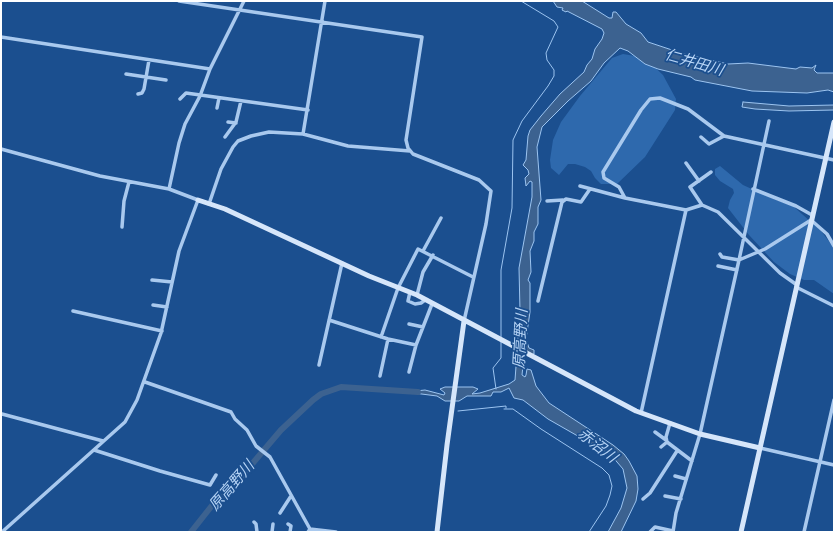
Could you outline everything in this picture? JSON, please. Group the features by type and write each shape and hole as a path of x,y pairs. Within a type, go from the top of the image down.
{"street":[{"path":"179,1 422,37 406,140 410,151 413,154 479,180 491,191 487,217 464,321 455,381 437,532"},
{"path":"169,190 185,124 200,96 210,69 244,1"},
{"path":"303,134 325,1"},
{"path":"1,37 210,69"},
{"path":"138,94 143,92 149,60"},
{"path":"126,74 166,80"},
{"path":"180,99 185,93 308,110"},
{"path":"625,198 619,187 604,178 603,172 647,101 657,97 688,108 724,136 834,160"},
{"path":"216,108 219,98"},
{"path":"225,137 236,123 241,101"},
{"path":"650,532 655,527 673,531 680,499 700,434 769,121"},
{"path":"228,122 236,123"},
{"path":"741,532 834,122"},
{"path":"209,204 221,169 238,142 251,136 269,132 303,134 348,146 410,151"},
{"path":"701,137 709,144 724,136"},
{"path":"1,149 99,176 169,190 225,209 342,263 417,295 641,413 700,434 834,465"},
{"path":"686,163 699,181"},
{"path":"712,172 690,187 702,205 718,212 780,273 796,286 834,306"},
{"path":"122,228 124,201 129,182"},
{"path":"580,186 625,198 686,210 702,205"},
{"path":"548,201 564,200 581,202 590,189"},
{"path":"753,189 796,206 827,234 834,246"},
{"path":"2,532 125,422 145,382 162,331 179,251 198,200"},
{"path":"538,301 564,200"},
{"path":"641,413 686,210"},
{"path":"423,251 441,218"},
{"path":"720,254 722,258 739,260 759,253 811,218"},
{"path":"381,337 398,288 418,249 432,255 473,278"},
{"path":"417,295 424,272 432,255"},
{"path":"319,365 342,263"},
{"path":"718,266 737,270"},
{"path":"152,280 172,282"},
{"path":"410,292 408,301 415,304 421,304 425,300"},
{"path":"409,372 416,346 432,304"},
{"path":"153,305 167,307"},
{"path":"73,311 162,331"},
{"path":"329,320 381,337 416,346"},
{"path":"409,324 423,327"},
{"path":"380,376 388,339"},
{"path":"145,382 231,412 235,419 247,430 256,446 270,457 309,530 336,532"},
{"path":"804,532 834,400"},
{"path":"2,414 104,441"},
{"path":"661,447 666,441 670,423"},
{"path":"655,432 677,451 692,461"},
{"path":"94,450 210,485 216,475"},
{"path":"643,499 650,493 677,451"},
{"path":"675,476 686,479"},
{"path":"280,513 291,496"},
{"path":"666,496 680,499"},
{"path":"254,522 256,524 257,532"},
{"path":"272,532 273,524"},
{"path":"288,524 291,526 290,532"}],"shaded area":[{"path":"623,54 635,56 648,61 663,75 676,99 675,110 645,157 617,184 601,184 591,171 585,167 575,164 568,164 559,175 551,168 550,160 553,140 561,122 580,96 612,58"},
{"path":"720,166 743,185 793,206 821,231 834,248 834,294 814,280 804,280 790,274 774,262 749,235 728,208 734,193 733,189 720,181 715,175 715,169"}],"water":[{"path":"553,1 582,1 609,18 612,18 613,12 616,12 626,24 641,33 648,42 684,54 728,64 748,63 796,69 800,67 812,68 816,65 814,70 817,73 834,73 834,92 828,90 807,93 752,91 695,80 691,77 658,69 645,64 628,51 620,48 604,63 591,81 542,127 537,147 541,200 538,207 538,224 534,232 534,241 530,251 531,272 528,280 530,283 530,312 526,339 529,348 534,350 534,354 524,356 522,375 525,377 527,369 531,370 536,386 549,403 613,445 624,454 629,461 637,476 638,489 636,501 621,532 608,532 621,508 627,488 623,469 611,455 548,419 523,400 514,398 509,388 501,392 493,392 491,396 467,396 459,401 445,401 437,396 406,392 425,390 444,395 445,393 440,389 445,387 473,387 478,389 472,394 509,384 515,380 520,311 519,268 532,197 532,182 530,181 526,186 525,178 529,174 528,170 523,165 526,160 528,136 530,130 560,94 584,72 604,33 602,29 567,11 562,10 563,8 557,7"},
{"path":"743,102 789,106 834,105 834,110 789,111 755,109 742,107"}],"waterway":[{"path":"501,338 501,270 512,208 513,140 522,121 554,76 554,70 547,60 546,53 558,27 554,21 521,1"},
{"path":"496,389 493,368 501,358 501,341"},
{"name":"原高野川","path":"191,532 214,503 221,499 235,484 281,430 321,394 341,387 418,392"},
{"path":"458,411 506,406 506,408"},
{"name":"赤沼川","path":"504,409 513,409 602,468 609,475 612,486 610,495 606,506 589,532"}],"water label":[{"name":"仁井田川","path":"694,63"}]}
